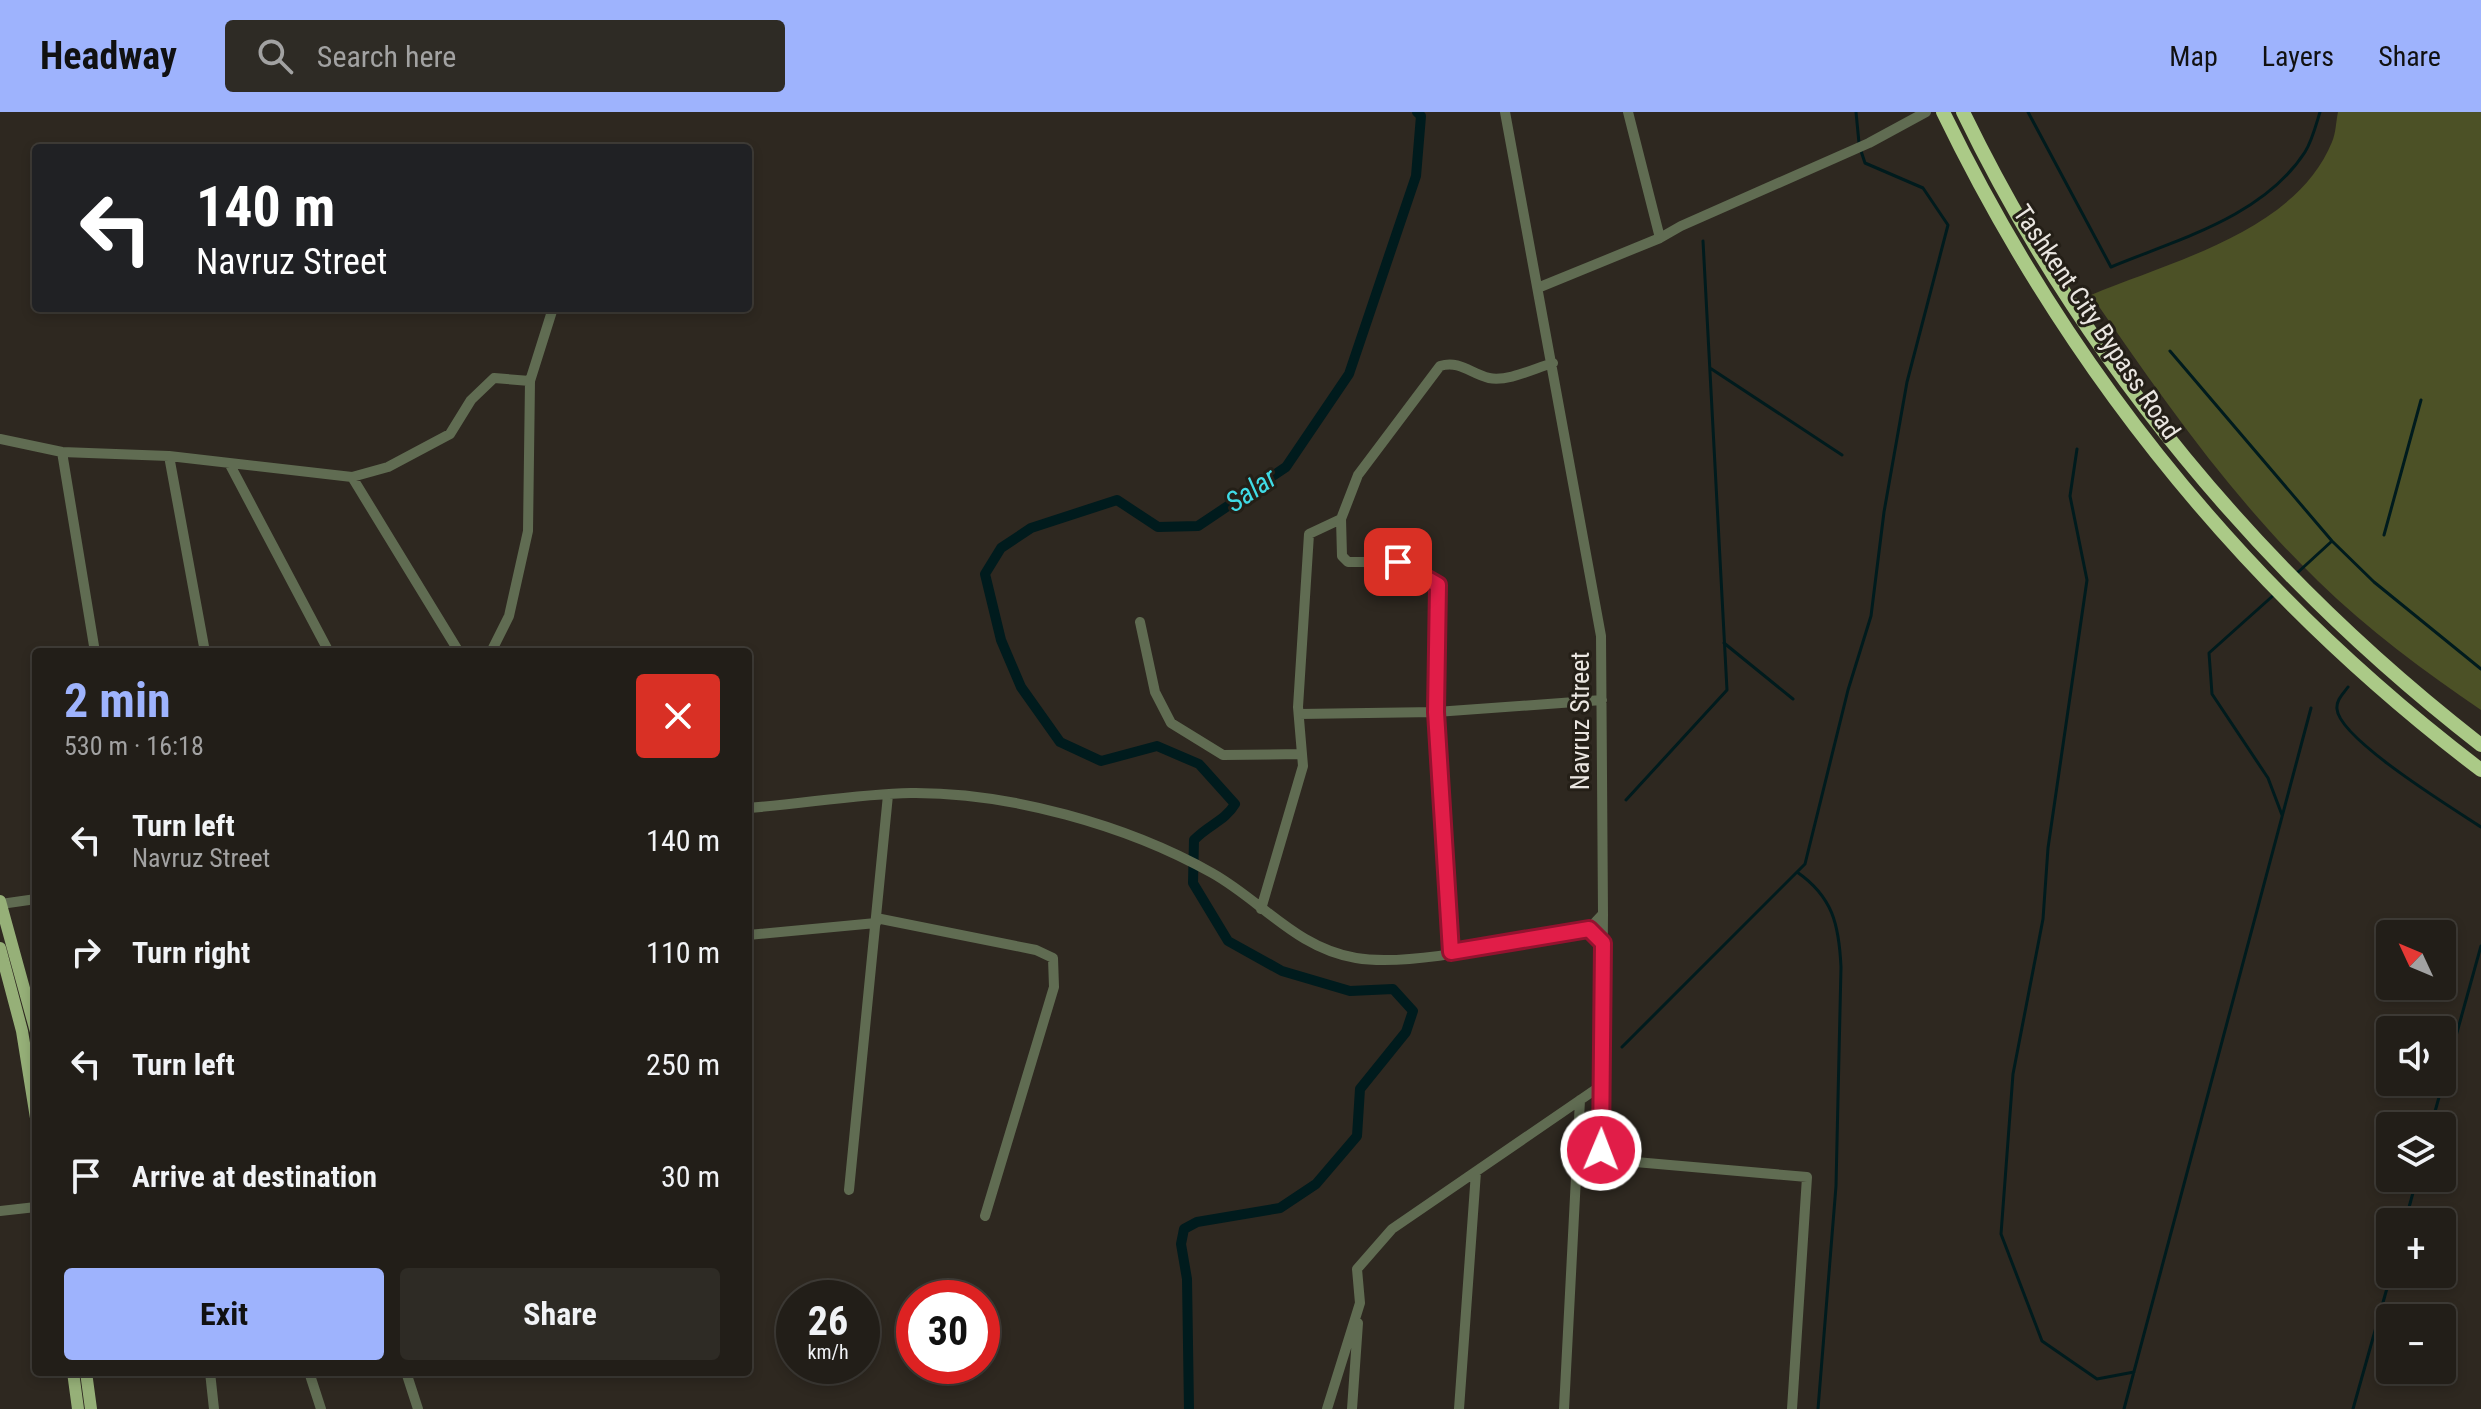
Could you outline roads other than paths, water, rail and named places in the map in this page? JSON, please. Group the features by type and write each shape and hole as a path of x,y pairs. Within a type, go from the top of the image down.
{"highway":[{"name":"Tashkent City Bypass Road","path":"1943,112 2002,224 2135,431 2282,596 2379,687 2479,767"},
{"name":"Tashkent City Bypass Road","path":"1963,112 2017,216 2124,381 2182,456 2298,583 2393,673 2481,745"}],"main road":[{"path":"1,903 32,1017"},
{"path":"1,952 22,1031 32,1093"},
{"path":"74,1376 78,1409"},
{"path":"87,1376 91,1409"}],"street":[{"name":"Navruz Street","path":"1505,112 1540,287 1601,636 1601,1150 1624,1161 1807,1177 1792,1409"},
{"path":"1628,112 1660,238"},
{"path":"1540,287 1660,238 1869,143 1926,112"},
{"path":"493,648 509,616 528,531 530,381 552,312"},
{"path":"1451,952 1436,712 1438,585 1398,562 1348,562 1342,556 1341,519 1358,475 1440,366 1460,365 1489,378 1500,378 1553,363"},
{"path":"0,439 62,452 169,456 352,477 388,467 450,434 471,400 494,378 530,381"},
{"path":"62,452 94,648"},
{"path":"169,456 204,648"},
{"path":"229,463 327,648"},
{"path":"352,477 457,648"},
{"path":"1261,909 1303,766 1299,714 1307,541 1314,530 1341,519"},
{"path":"1140,622 1155,692 1171,723 1223,755 1302,754"},
{"path":"1299,714 1436,712 1602,700"},
{"path":"752,808 888,795 968,797 1097,824 1213,874 1307,943 1356,958 1404,959 1589,929 1603,914"},
{"path":"849,1190 888,795"},
{"path":"1,903 32,899"},
{"path":"752,935 876,920 1036,950 1053,958 1054,987 985,1216"},
{"path":"1589,929 1603,943"},
{"path":"1352,1409 1360,1303 1357,1269 1392,1229 1602,1085"},
{"path":"1564,1409 1580,1100"},
{"path":"1459,1409 1476,1172"},
{"path":"0,1211 32,1207"},
{"path":"1327,1409 1360,1303"},
{"path":"210,1376 214,1409"},
{"path":"310,1376 321,1409"},
{"path":"407,1376 418,1409"}],"waterway":[{"name":"Salar","path":"1189,1409 1187,1279 1181,1244 1184,1229 1197,1222 1280,1208 1316,1184 1357,1136 1360,1089 1406,1032 1413,1011 1393,989 1350,991 1282,971 1228,941 1193,883 1194,840 1235,804 1199,764 1157,746 1101,761 1060,742 1021,687 1001,640 985,574 1001,548 1031,528 1117,500 1158,527 1198,526 1286,467 1349,374 1416,176 1421,116 1417,112"},
{"path":"1856,112 1859,143"},
{"path":"2028,112 2111,267 2217,223 2243,210 2266,193 2305,152 2320,112"},
{"path":"1622,1047 1805,864 1848,690 1871,616 1884,512 1907,382 1948,225 1923,188 1865,163 1861,151"},
{"path":"1626,800 1727,690 1703,241"},
{"path":"2170,351 2332,541 2374,582 2481,669"},
{"path":"1710,368 1842,455"},
{"path":"2384,535 2421,400"},
{"path":"2077,449 2070,496 2087,580 2048,848 2043,919 2013,1074 2001,1234 2042,1341 2097,1379 2134,1372"},
{"path":"2296,574 2332,541"},
{"path":"2276,593 2209,653 2212,694 2268,778 2282,815"},
{"path":"1724,643 1793,699"},
{"path":"2348,687 2337,709 2343,722 2357,738 2424,790 2481,827"},
{"path":"2124,1409 2311,708"},
{"path":"1797,872 1819,891 1832,913 1841,967 1836,1186 1818,1409"},
{"path":"2435,1112 2481,946"},
{"path":"2409,1208 2413,1192"},
{"path":"2353,1409 2387,1288"}]}
